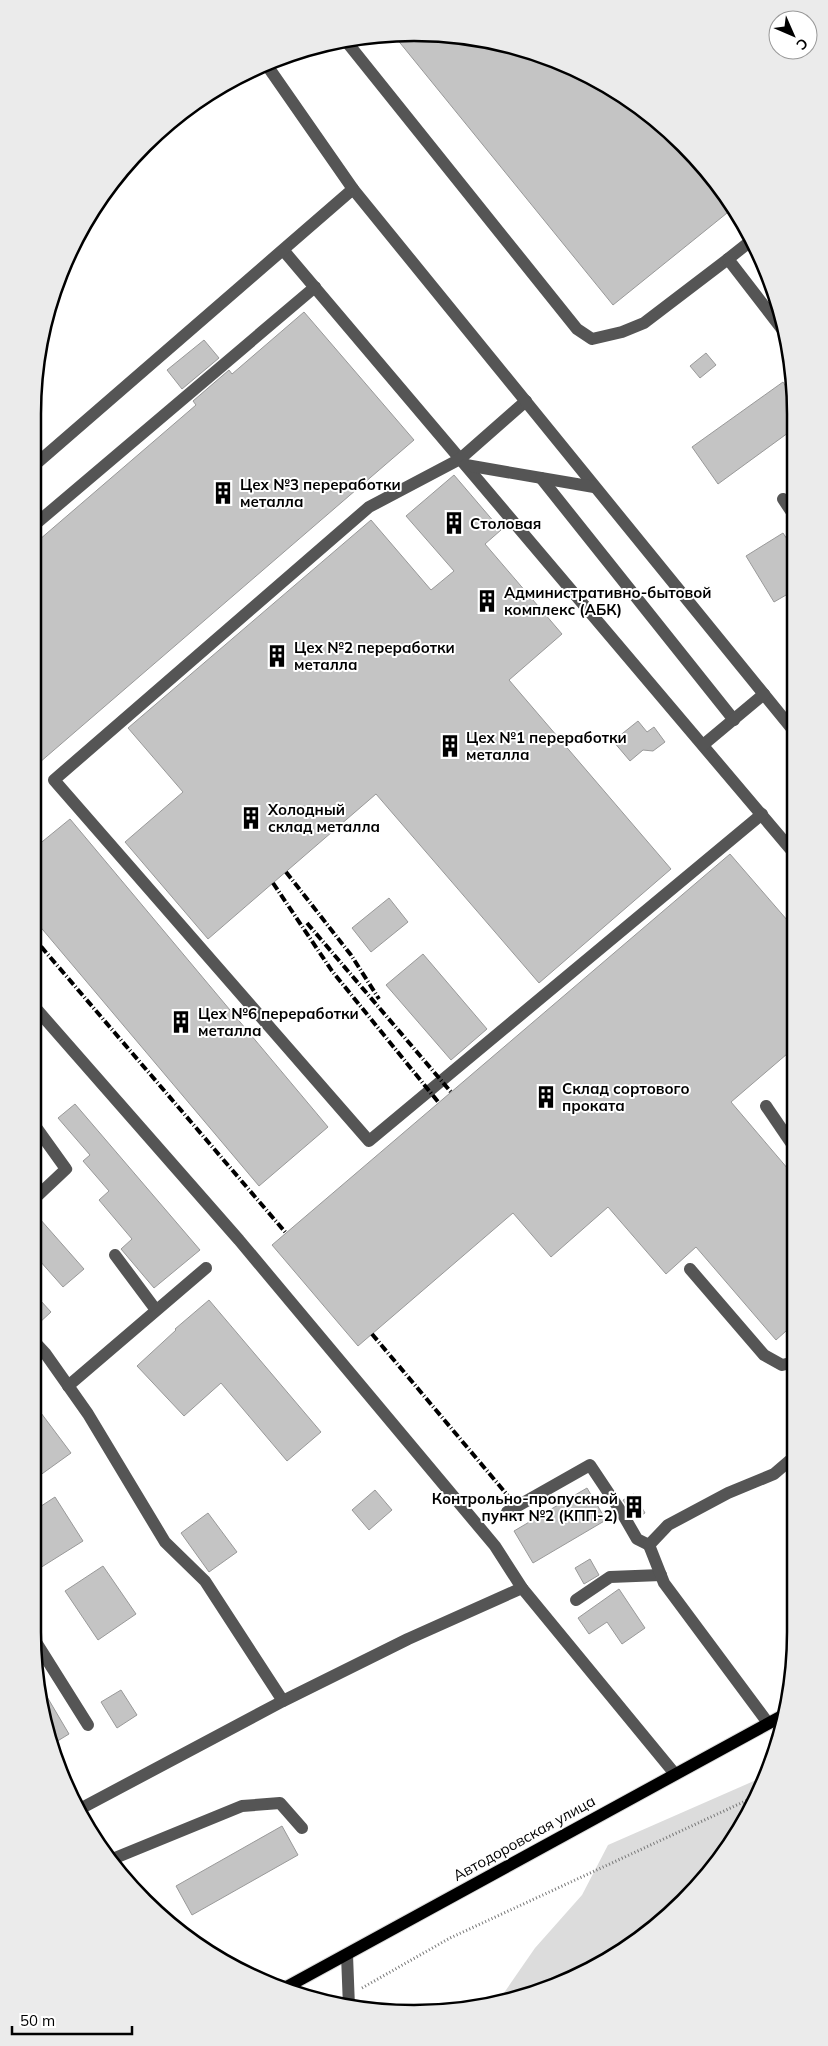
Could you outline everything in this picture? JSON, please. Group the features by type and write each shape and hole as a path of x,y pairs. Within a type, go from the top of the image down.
{"main road":[{"name":"Автодоровская улица","path":"292,1984 776,1719"}],"lane":[{"path":"351,46 577,329 592,339 622,332 644,323 746,245"},
{"path":"270,70 353,189 787,723"},
{"path":"41,459 353,189"},
{"path":"284,250 787,844"},
{"path":"728,259 774,319"},
{"path":"41,519 315,288"},
{"path":"526,401 463,462 369,508 54,780 369,1141 762,814"},
{"path":"463,462 594,487"},
{"path":"541,478 734,720"},
{"path":"783,499 787,505"},
{"path":"703,745 764,694"},
{"path":"41,1014 252,1256 495,1546 522,1588 675,1774"},
{"path":"766,1106 787,1137"},
{"path":"41,1134 66,1169 41,1193"},
{"path":"114,1255 156,1310"},
{"path":"68,1386 206,1268"},
{"path":"690,1269 764,1355 782,1365 787,1364"},
{"path":"41,1349 88,1414 164,1542 205,1581 284,1701"},
{"path":"649,1545 668,1525 728,1493 774,1474 787,1463"},
{"path":"507,1512 590,1465 637,1539 649,1545 664,1583 768,1723"},
{"path":"576,1600 610,1577 661,1575"},
{"path":"85,1806 284,1701 408,1639 522,1588"},
{"path":"42,1651 88,1725"},
{"path":"117,1857 242,1806 280,1803 302,1828"},
{"path":"347,1955 349,1999"}],"path":[{"path":"373,1982 450,1938 746,1801"}],"shaded area":[{"path":"756,1780 737,1818 710,1859 678,1896 660,1912 621,1942 579,1966 534,1985 503,1994 535,1948 582,1895 608,1845"}],"building":[{"path":"399,42 438,42 487,48 534,61 579,80 600,91 641,118 678,150 710,187 727,213 613,305"},
{"name":"Цех №3 переработки металла","path":"304,312 414,440 41,761 41,538 196,405 193,401 229,370 232,374"},
{"path":"204,340 219,358 182,389 167,370"},
{"path":"706,353 716,365 700,378 690,366"},
{"path":"783,382 786,390 787,434 718,484 692,447"},
{"path":"454,475 501,530 485,544 562,634 509,680 671,869 539,983 376,794 208,939 125,842 183,792 128,728 371,520 431,590 454,571 406,516"},
{"path":"783,533 787,539 787,594 774,602 746,556"},
{"path":"638,721 647,732 654,727 665,742 653,751 643,750 630,761 613,741"},
{"name":"Цех №6 переработки металла","path":"70,819 328,1127 259,1186 41,928 41,843"},
{"name":"Склад сортового проката","path":"730,854 787,920 787,1054 731,1102 787,1168 787,1330 776,1340 696,1247 666,1274 608,1207 551,1257 513,1213 358,1346 272,1245"},
{"path":"389,898 408,922 371,952 352,928"},
{"path":"423,954 487,1029 451,1060 386,985"},
{"path":"75,1104 200,1250 154,1288 121,1249 132,1239 99,1200 109,1191 83,1161 90,1155 58,1118"},
{"path":"41,1220 84,1269 63,1287 41,1262"},
{"path":"209,1300 321,1432 287,1461 221,1383 184,1416 137,1366 175,1329"},
{"path":"41,1301 51,1312 41,1321"},
{"path":"41,1413 71,1453 41,1475"},
{"path":"587,1488 606,1520 533,1563 514,1531"},
{"path":"375,1490 392,1510 369,1530 352,1510"},
{"name":"Контрольно-пропускной пункт №2 (КПП-2)","path":"634,1494 645,1513 635,1519 623,1500"},
{"path":"55,1497 83,1541 41,1567 41,1506"},
{"path":"208,1513 237,1552 209,1572 181,1533"},
{"path":"590,1559 599,1575 584,1584 575,1568"},
{"path":"103,1566 136,1614 98,1640 65,1591"},
{"path":"619,1589 645,1628 622,1644 607,1622 589,1634 578,1618"},
{"path":"121,1690 137,1715 117,1728 101,1702"},
{"path":"46,1696 69,1734 58,1741"},
{"path":"282,1826 298,1855 192,1915 176,1886"}],"railway":[{"path":"286,872 351,955 379,999"},
{"path":"273,883 332,971 439,1103"},
{"path":"307,923 451,1092"},
{"path":"41,947 286,1233"},
{"path":"372,1334 509,1497"}],"place":[{"name":"Цех №3 переработки металла","path":"223,493"},
{"name":"Столовая","path":"454,523"},
{"name":"Административно-бытовой комплекс (АБК)","path":"487,601"},
{"name":"Цех №2 переработки металла","path":"277,656"},
{"name":"Цех №1 переработки металла","path":"450,746"},
{"name":"Холодный склад металла","path":"251,818"},
{"name":"Цех №6 переработки металла","path":"181,1022"},
{"name":"Склад сортового проката","path":"546,1097"},
{"name":"Контрольно-пропускной пункт №2 (КПП-2)","path":"634,1507"}]}
